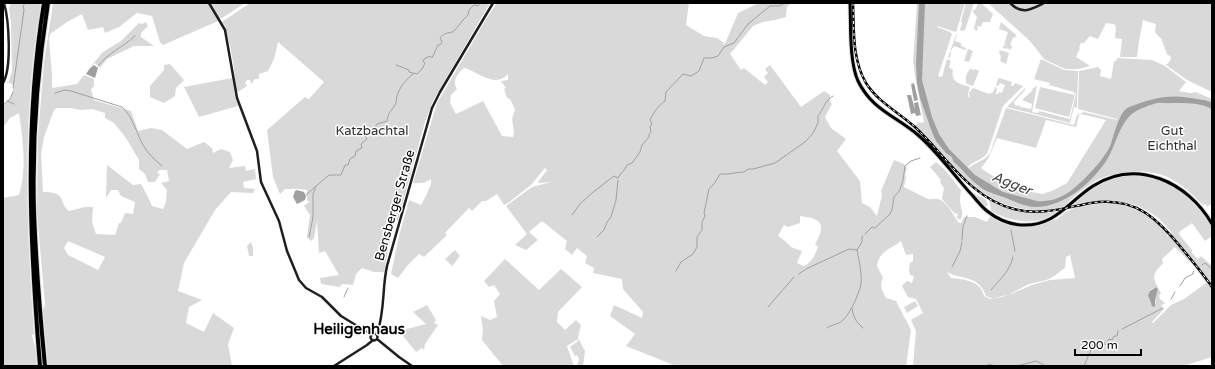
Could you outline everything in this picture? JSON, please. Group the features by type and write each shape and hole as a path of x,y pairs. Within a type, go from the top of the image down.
{"highway":[{"path":"40,366 32,265 30,170 34,86 44,3"},
{"path":"45,366 35,231 34,176 38,86 48,3"}],"main road":[{"path":"850,3 853,62 857,79 865,92 878,107 921,138 985,210 994,216 1008,223 1021,225 1036,224 1057,216 1078,196 1100,182 1118,176 1137,175 1155,177 1181,189 1199,205 1212,224"}],"street":[{"path":"3,83 7,73 8,62 8,21 4,3"},
{"path":"209,3 224,30 237,98 257,151 261,182 279,221 287,251 299,280 306,288 322,297 341,316 372,335 374,333 377,334 377,339"},
{"name":"Bensberger Straße","path":"377,334 381,322 383,291 387,266 432,108 493,3"},
{"path":"1010,3 1017,9 1023,11 1030,10 1044,3"},
{"path":"372,335 371,338 373,340"},
{"path":"334,366 373,340 377,339"},
{"path":"377,339 412,366"}],"green space":[{"path":"11,3 41,3 31,85 27,168 29,251 34,334 32,335 36,351 37,366 3,366 3,198 19,195 24,165 19,113 10,118 3,127 3,105 10,99 13,89 13,85 6,81 9,81 12,71 11,22 9,8"},
{"path":"53,3 208,3 218,21 163,45 160,42 152,16 137,13 119,27 105,33 103,27 88,30 82,14 67,22 50,34 52,88 77,84 84,75 94,79 94,86 91,90 94,100 131,111 138,131 151,128 162,130 187,149 204,142 212,148 213,153 221,149 230,152 233,160 229,168 245,166 246,171 255,169 256,179 243,182 244,188 255,189 253,193 231,192 215,210 184,263 178,291 202,300 189,307 186,323 204,332 213,313 234,328 228,344 232,366 48,366 43,310 45,304 37,213 38,136 44,63","holes":["57,108 81,110 92,109 105,113 105,118 114,123 126,138 139,160 139,169 145,174 148,182 155,182 160,174 157,173 159,170 167,170 169,181 161,183 167,190 166,202 163,209 152,206 141,184 133,185 107,165 106,198 111,190 118,190 121,196 135,202 133,214 125,213 121,223 119,223 115,235 96,234 92,222 93,207 85,207 69,211 63,204 59,195 51,192 43,192 41,154 44,137 54,110","68,241 105,257 98,270 68,255 64,248"]},
{"path":"211,3 245,3 222,18 219,18"},
{"name":"Katzbachtal","path":"250,3 490,3 433,101 425,122 398,220 394,219 384,272 374,272 362,268 356,274 353,285 343,284 339,287 321,284 320,278 339,275 325,251 319,253 317,221 314,238 311,241 307,237 310,215 304,206 310,201 307,201 307,190 285,189 280,194 273,177 267,130 305,97 309,99 324,82 278,42 274,59 268,71 259,74 259,79 255,79 251,84 250,80 247,80 245,83 247,86 236,93 231,52 226,27 222,22"},
{"path":"497,3 689,3 686,25 704,36 717,38 725,44 738,13 759,3 791,3 787,7 786,17 763,22 753,26 730,54 741,70 744,68 765,85 768,82 764,77 768,73 765,69 770,65 801,107 824,91 830,95 830,101 832,104 825,117 831,128 846,139 837,151 860,181 862,203 870,207 877,216 882,195 881,191 894,160 904,164 907,168 904,187 928,199 937,199 942,201 959,223 961,223 964,217 975,217 987,222 990,216 1006,224 1014,226 1029,226 1046,223 1054,219 1056,220 1066,212 1076,208 1089,205 1112,204 1123,205 1141,212 1167,232 1167,237 1172,233 1162,221 1139,207 1113,201 1085,203 1071,206 1081,197 1102,183 1125,176 1150,178 1173,186 1185,193 1207,217 1212,230 1212,236 1205,241 1192,223 1180,231 1179,234 1198,259 1201,256 1212,266 1212,357 1183,366 913,366 916,331 911,320 923,313 916,299 908,297 902,286 907,281 912,283 914,276 910,275 909,270 910,263 913,261 913,254 906,255 901,241 880,257 877,266 883,278 881,286 886,298 896,301 911,330 906,366 676,366 626,346 635,334 610,316 614,305 642,318 643,312 623,289 622,279 593,273 594,268 585,263 587,256 577,248 572,255 565,249 567,241 542,221 529,232 538,240 526,250 515,245 527,234 506,206 532,187 551,182 538,182 547,170 545,168 531,185 508,203 504,205 497,194 486,201 482,201 472,211 469,208 445,233 447,235 424,257 419,254 398,278 391,274 399,236 409,200 421,205 431,184 431,179 423,183 413,183 437,103","holes":["464,68 486,78 497,80 508,74 508,80 501,81 506,88 504,89 507,98 510,99 515,109 512,119 514,132 513,137 502,136 483,101 456,114 450,103 451,95 457,89 455,83 457,75","800,216 814,219 821,225 821,231 815,244 818,247 817,250 811,260 804,266 797,263 802,251 791,247 778,236 784,225 788,227 800,223","1175,247 1194,266 1206,283 1184,299 1171,305 1153,323 1152,322 1164,309 1161,306 1165,303 1160,299 1159,296 1161,293 1154,278 1156,271 1163,263 1162,259","1070,255 1075,278 1050,280 1032,285 1008,295 1027,285 1053,277 1065,268 1066,257","947,272 975,281 983,289 986,296 995,298 990,299 984,296 976,284 966,280 951,278","1157,287 1158,289 1155,300 1156,303 1151,304 1149,294 1151,290"]},
{"name":"Gut Eichthal","path":"917,3 965,3 956,32 937,26 952,34 938,76 942,77 947,59 951,61 949,67 953,70 953,78 960,84 970,87 968,94 969,98 969,93 973,88 989,94 993,92 995,87 997,88 996,94 999,92 1002,93 1005,85 1000,83 998,86 996,85 999,78 1012,82 1011,85 1013,86 1015,83 1023,86 1003,106 987,154 970,165 968,167 969,168 990,153 1006,108 1074,125 1077,115 1084,112 1117,120 1078,109 1079,71 1098,67 1101,70 1100,76 1111,79 1114,61 1116,61 1117,58 1152,60 1165,66 1186,82 1179,91 1190,93 1196,92 1212,99 1212,206 1211,204 1207,207 1206,204 1203,205 1193,195 1165,176 1144,172 1121,173 1100,179 1083,189 1065,206 1055,210 1040,211 1024,209 1002,203 990,197 967,180 915,126 918,122 924,122 913,62","holes":["1081,114 1106,120 1067,183 1054,190 1043,194 1031,192 1011,185 1005,180 1000,180 981,168 988,159 997,138 1036,148 1046,120 1076,127 1079,115"]},
{"path":"966,3 974,3 965,30 962,31 960,30 962,23 961,21"},
{"path":"978,3 981,3 993,14 990,22 983,22 981,27 977,26 978,29 976,31 974,28 977,17 973,10 975,10"},
{"path":"988,3 1008,3 1018,10 1027,11 1046,3 1212,3 1212,92 1187,80 1166,65 1170,61 1171,57 1167,54 1161,38 1155,32 1156,24 1143,20 1137,57 1120,57 1122,39 1115,38 1116,27 1114,24 1106,23 1098,39 1090,36 1084,43 1081,43 1079,47 1080,48 1076,57 1090,66 1079,69 1065,69 1044,59 1030,41"},
{"path":"1011,3 1042,3 1023,9"},
{"path":"146,22 148,26 141,33 141,37 154,46 134,46 107,59 100,68 95,63 91,66 103,52 121,41 139,23 142,24"},
{"path":"1001,22 1016,35 1015,38 1013,37 1010,45 1012,48 1009,50 1008,47 1007,49 1003,48 1003,46 1008,45 1004,45 1008,32 999,29"},
{"path":"956,35 955,41 961,43 961,46 966,49 965,50 954,46 950,52 950,58 948,57"},
{"path":"968,49 973,51 969,62 964,61"},
{"path":"1000,50 1009,53 1006,64 1000,61"},
{"path":"1041,59 1064,70 1078,71 1077,108 1074,107 1070,123 1007,107 1025,88 1025,90 1014,102 1017,106 1019,105 1020,107 1031,109 1032,104 1022,100 1033,90 1032,89 1037,86 1032,112 1038,113 1039,111 1070,119 1076,94 1074,92 1049,85 1050,83 1042,80 1034,79"},
{"path":"170,64 184,80 176,88 175,96 164,103 150,97 150,86 164,70 164,65"},
{"path":"971,68 972,70 975,69 979,71 973,86 967,84 966,79 967,73"},
{"path":"232,78 238,106 199,117 184,87"},
{"path":"1040,87 1075,95 1069,117 1035,108"},
{"path":"936,162 945,170 961,190 960,200 962,213 960,220 956,217 958,216 957,213 955,214 942,199 944,188 940,182 941,180 930,167"},
{"path":"971,192 985,199 988,204 987,206 984,206"},
{"path":"989,200 1007,208 1020,211 1033,213 1058,212 1034,221 1017,221 993,212 991,210"},
{"path":"251,242 253,247 253,256 249,256 247,246"},
{"path":"455,250 460,256 452,266 445,259"},
{"path":"505,259 539,290 561,269 582,287 558,312 557,322 565,330 576,320 581,325 578,338 585,351 583,366 577,366 579,359 577,355 575,356 570,347 578,341 578,339 567,346 574,366 503,366 482,340 483,330 481,316 490,320 497,317 494,301 500,294 494,285 489,287 484,281"},
{"path":"915,301 918,306 907,313 904,307"},
{"path":"427,305 436,320 434,323 438,325 425,344 424,350 422,348 416,352 399,331 426,324 413,312"}],"shaded area":[{"path":"919,3 925,3 922,80 932,117 939,134 949,149 975,175 1003,192 1041,201 1057,198 1069,192 1086,177 1104,157 1111,144 1119,119 1127,108 1153,99 1178,96 1208,101 1212,103 1212,109 1197,104 1156,103 1133,113 1125,122 1108,158 1102,167 1077,192 1057,203 1046,206 1028,206 988,192 971,179 953,161 952,157 946,153 936,141 932,132 920,98 917,83 916,63"},
{"path":"94,65 98,68 95,78 86,74"},
{"path":"914,83 918,100 914,101 911,84"},
{"path":"907,95 911,95 915,110 914,103 918,102 921,115 916,116 915,113 911,114"},
{"path":"297,190 304,192 306,196 305,200 297,204 293,197 295,191"},
{"path":"1156,287 1158,289 1154,307 1152,306 1148,295 1150,291"}],"waterway":[{"path":"13,88 24,10 23,6 26,3"},
{"path":"309,237 313,217 313,194 315,187 329,175 341,175 345,165 348,165 350,159 355,156 356,151 362,148 361,144 367,139 364,134 367,132 371,134 377,124 387,121 389,114 396,104 398,92 414,73 417,74 422,69 425,63 423,61 424,59 430,56 432,58 438,45 442,42 440,38 444,34 453,32 468,15 469,10 474,5 478,6 480,3"},
{"path":"572,215 580,204 592,193 614,176 618,178 627,165 632,163 640,152 642,145 649,137 651,132 650,126 652,124 650,120 653,114 665,101 666,92 683,74 691,76 699,71 704,58 718,56 724,47 734,43 748,24 770,6 779,6 785,3"},
{"path":"98,66 106,57 126,44 135,36"},
{"path":"396,65 413,73"},
{"path":"55,93 65,90 71,91 122,107 132,120 145,148 162,166"},
{"path":"3,105 10,99 13,92"},
{"path":"676,271 681,262 693,254 697,247 697,237 702,230 702,222 705,216 704,213 709,189 720,174 744,172 748,169 775,163 805,142 813,133 818,123 818,116 826,103 833,96"},
{"path":"7,101 14,104"},
{"path":"865,234 872,227 875,228 890,214 894,197 900,190 905,166 911,161 920,158"},
{"path":"597,237 604,230 611,217 616,200 618,180"},
{"path":"306,195 315,187"},
{"path":"962,240 963,226 967,216"},
{"path":"1011,230 1015,251"},
{"path":"827,328 839,323 846,317 858,293 861,284 861,276 857,250 862,242 863,236"},
{"path":"952,267 960,251 962,242"},
{"path":"799,274 806,269 849,249 857,250"},
{"path":"991,290 1007,271 1013,257"},
{"path":"1202,265 1205,263 1212,269"},
{"path":"1180,286 1185,278 1193,274 1194,271"},
{"path":"768,307 794,277"},
{"path":"344,297 348,288"},
{"path":"1171,299 1175,292"},
{"path":"852,308 855,319 863,328"},
{"path":"1122,329 1163,308"},
{"path":"1084,366 1093,345 1097,347 1097,343 1102,344 1104,342 1105,345 1109,339 1112,340 1114,336 1117,336 1118,331"},
{"path":"1017,366 1036,361 1046,366"},
{"path":"988,364 996,366"}],"railway":[{"path":"853,3 856,54 861,74 866,83 876,96 915,127 960,175 984,196 998,204 1014,209 1034,212 1107,202 1121,203 1133,207 1145,212 1165,229 1195,264 1212,287"}],"district":[{"name":"Heiligenhaus","path":"359,329"}],"water label":[{"name":"Agger","path":"1012,183"}]}
